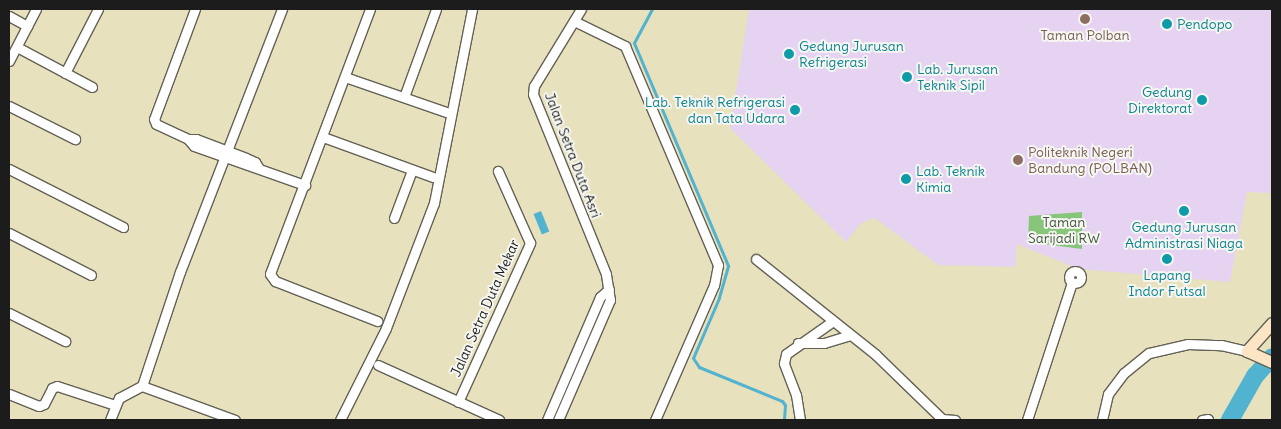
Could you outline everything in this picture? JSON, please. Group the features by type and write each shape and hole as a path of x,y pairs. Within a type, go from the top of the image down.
{"street":[{"path":"9,61 36,9"},
{"path":"65,73 98,9"},
{"path":"195,9 154,119 159,128 188,140 196,139 228,155 306,185"},
{"path":"142,386 180,272 228,155 282,9"},
{"path":"370,9 306,185 270,274 271,278 377,321"},
{"path":"404,97 436,9"},
{"path":"340,420 386,328 434,204 472,9"},
{"name":"Jalan Setra Duta Asri","path":"559,418 610,300 606,274 533,94 534,86 581,9"},
{"path":"9,16 27,26"},
{"path":"574,21 625,46 718,264 714,285 655,420"},
{"path":"17,47 92,87"},
{"path":"345,77 446,112"},
{"path":"9,106 75,140"},
{"path":"323,137 433,178"},
{"path":"9,169 123,227"},
{"path":"394,218 412,170"},
{"name":"Jalan Setra Duta Mekar","path":"458,402 530,243 498,171"},
{"path":"9,233 91,275"},
{"path":"756,259 875,354 942,420 955,420"},
{"path":"1026,420 1072,282"},
{"path":"559,418 548,417 600,297 609,289"},
{"path":"9,313 65,341"},
{"path":"800,420 796,395 784,363 786,354 798,343 833,322"},
{"path":"1253,353 1272,323"},
{"path":"798,343 824,343 850,335"},
{"path":"1102,420 1108,394 1124,373 1149,353 1188,344 1253,353 1272,362"},
{"path":"574,354 583,359"},
{"path":"378,365 499,420"},
{"path":"9,394 39,406 44,404 52,388 57,386 115,405"},
{"path":"110,420 115,405 126,392 142,386 235,420"}],"shaded area":[{"name":"Politeknik Negeri Bandung (POLBAN)","path":"749,9 1272,9 1272,193 1247,192 1230,282 1079,269 1017,244 1015,267 938,265 875,218 861,223 846,242 730,128"}],"green space":[{"name":"Taman Sarijadi RW","path":"1082,212 1082,249 1028,242 1029,216"}],"water":[{"path":"541,211 549,231 542,234 534,214"}],"waterway":[{"path":"652,9 634,43 728,266 719,298 693,358 699,367 782,401 785,405 784,420"},
{"path":"1230,420 1255,376 1272,357"}],"place":[{"name":"Taman Polban","path":"1085,19"},
{"name":"Pendopo","path":"1167,24"},
{"name":"Gedung Jurusan Refrigerasi","path":"789,54"},
{"name":"Lab. Jurusan Teknik Sipil","path":"907,77"},
{"name":"Gedung Direktorat","path":"1202,100"},
{"name":"Lab. Teknik Refrigerasi dan Tata Udara","path":"795,110"},
{"name":"Politeknik Negeri Bandung (POLBAN)","path":"1018,160"},
{"name":"Lab. Teknik Kimia","path":"906,179"},
{"name":"Gedung Jurusan Administrasi Niaga","path":"1184,211"},
{"name":"Lapang Indor Futsal","path":"1167,259"}]}
